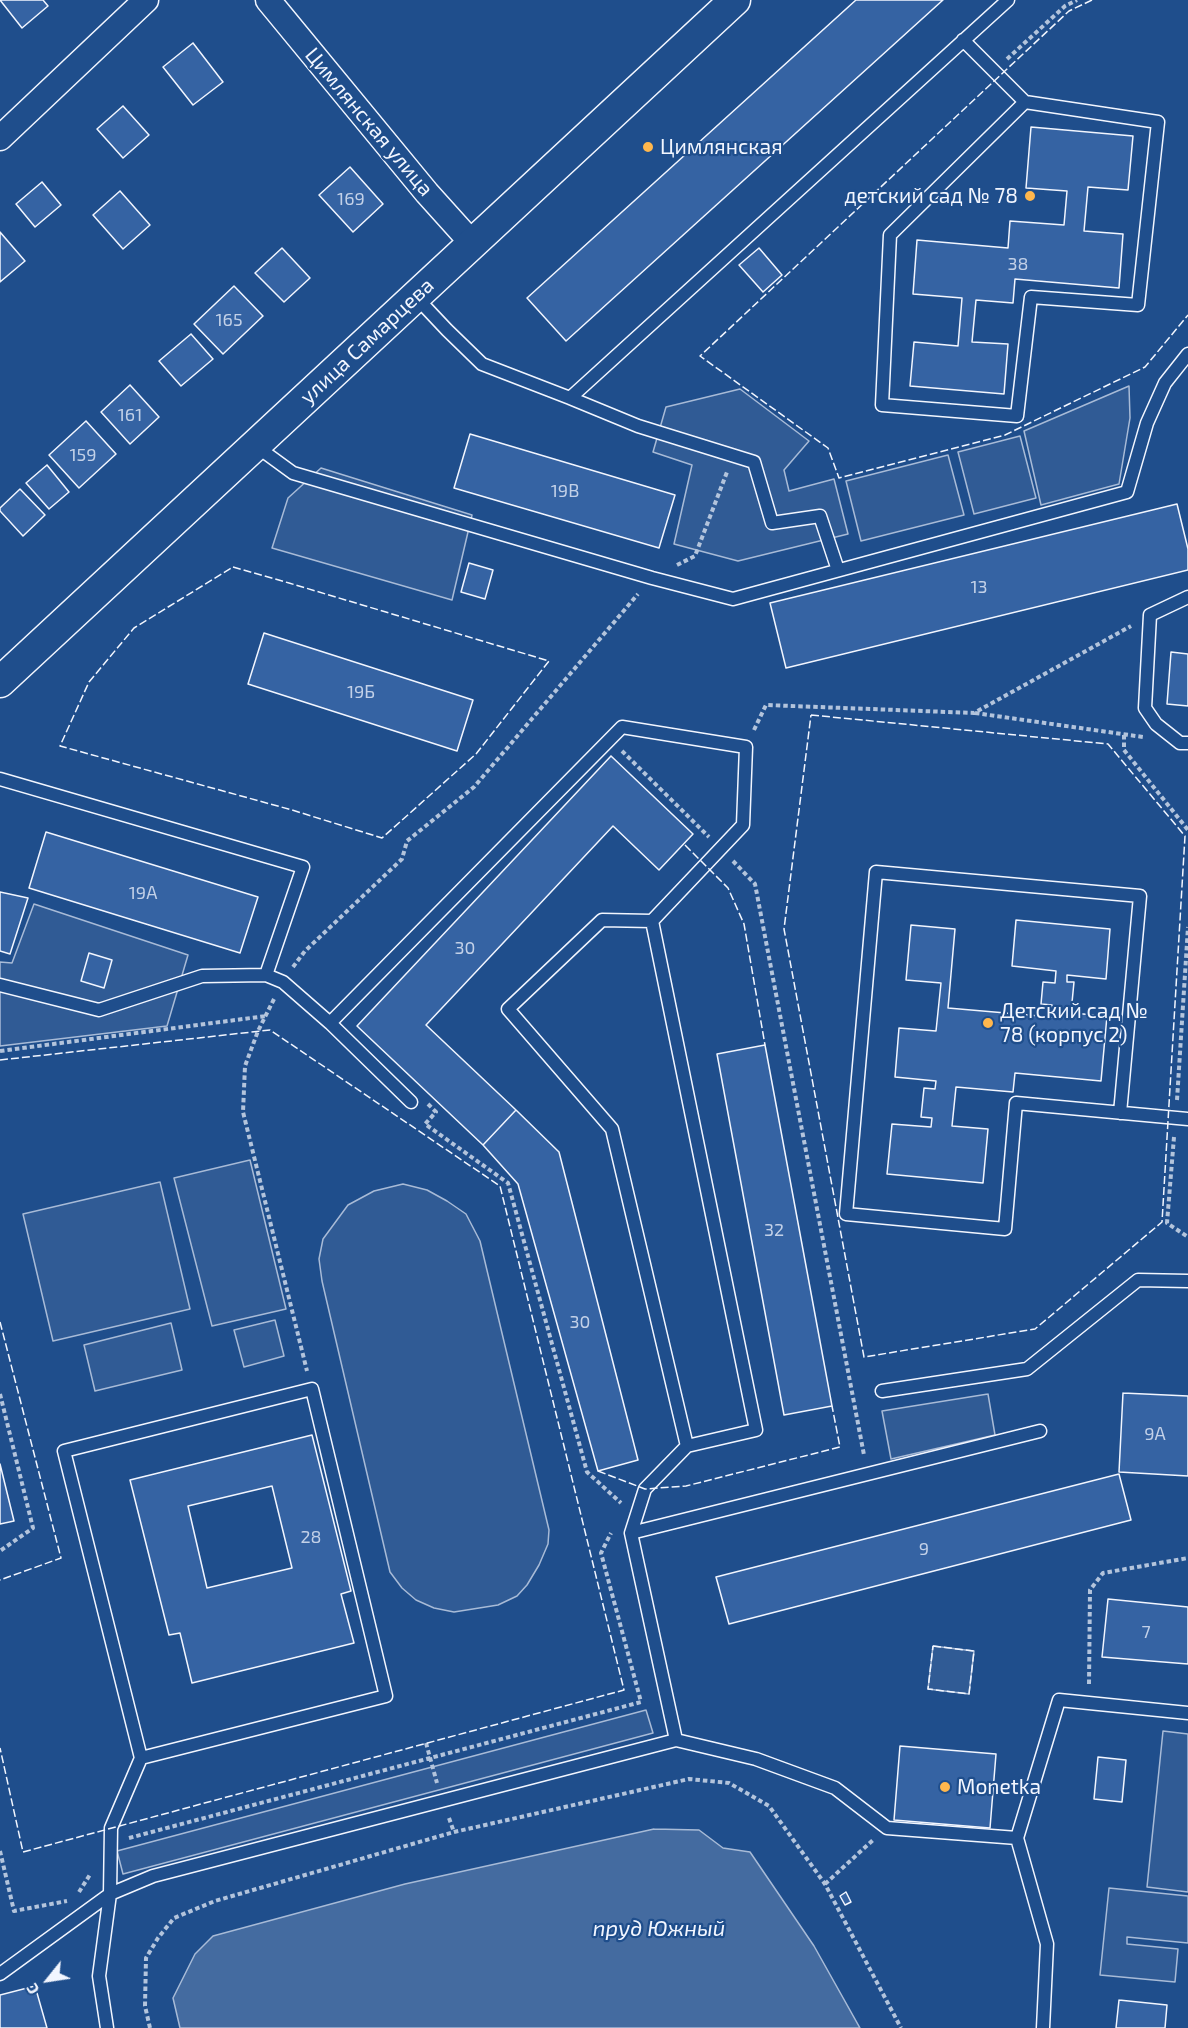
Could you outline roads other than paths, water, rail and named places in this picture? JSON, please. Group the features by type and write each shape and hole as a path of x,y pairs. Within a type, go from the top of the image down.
{"street":[{"path":"0,138 146,0"},
{"name":"Цимлянская улица","path":"268,0 427,193 472,243"},
{"name":"улица Самарцева","path":"0,682 735,0"}],"lane":[{"path":"570,398 1008,0"},
{"path":"963,40 1025,102 1158,122 1138,305 1031,297 1017,416 882,405 890,235 1025,102"},
{"path":"415,296 482,364 638,426 754,462 772,523 820,516 838,570"},
{"path":"254,445 293,473 641,575 733,599 1127,492 1147,423 1165,384 1188,354"},
{"path":"1184,743 1156,724 1145,708 1150,615 1188,597"},
{"path":"330,1023 621,727 746,747 743,825 652,921 602,920 508,1009 612,1129 687,1446"},
{"path":"0,779 303,867 266,975"},
{"path":"1120,1113 1140,896 876,872 846,1214 1005,1229 1016,1103 1182,1119"},
{"path":"652,921 756,1430 687,1446 645,1489 631,1533 676,1740"},
{"path":"0,985 99,1011 202,976 266,975 283,982 330,1023 411,1102"},
{"path":"882,1391 1027,1369 1138,1280 1188,1281"},
{"path":"107,2028 99,1976 110,1894 111,1828 141,1758 64,1451 312,1389 386,1696 141,1758"},
{"path":"631,1533 1040,1431"},
{"path":"1043,2028 1047,1944 1017,1838 1059,1700 1188,1713"},
{"path":"0,1974 110,1894 153,1876 676,1740 756,1759 835,1788 887,1828 1017,1838"}],"water":[{"name":"пруд Южный","path":"654,1829 699,1830 723,1848 750,1852 814,1946 860,2028 180,2028 173,1998 195,1954 213,1936 405,1884"}],"place":[{"name":"Цимлянская","path":"648,147"},
{"name":"детский сад № 78","path":"1030,196"},
{"name":"Детский сад № 78 (корпус 2)","path":"988,1023"},
{"name":"Monetka","path":"945,1787"}]}
